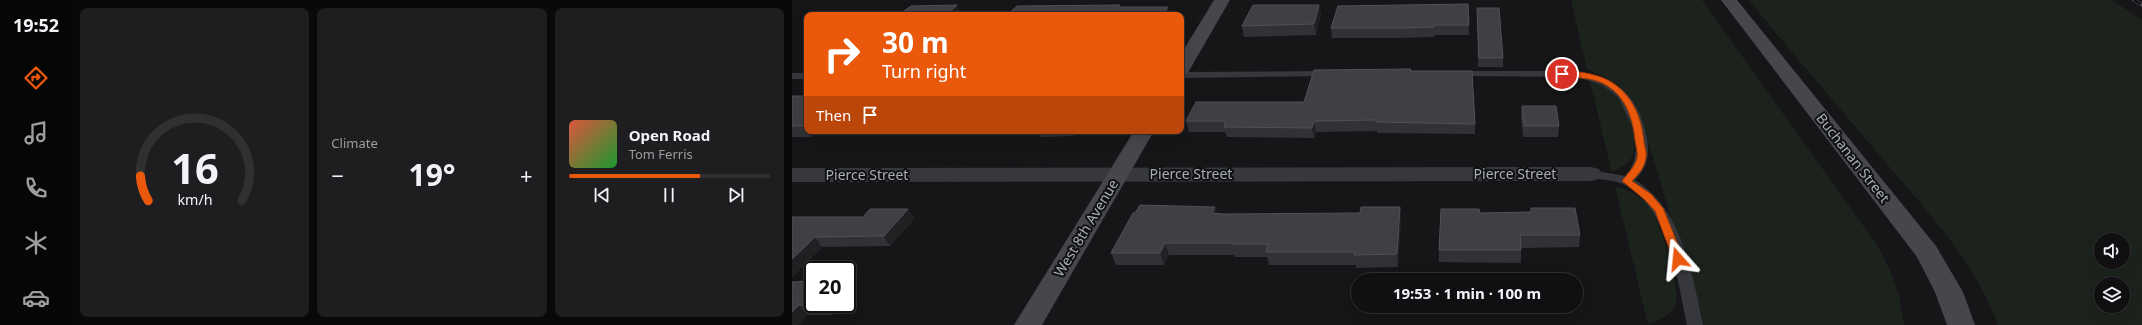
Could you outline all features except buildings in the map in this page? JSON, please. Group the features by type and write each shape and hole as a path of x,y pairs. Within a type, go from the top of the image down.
{"street":[{"path":"1184,64 1222,0"},
{"name":"Buchanan Street","path":"1729,0 1927,252 1949,292 1961,325"},
{"name":"West 8th Avenue","path":"1028,325 1142,134"},
{"name":"Pierce Street","path":"792,175 1591,174"}],"lane":[{"path":"1184,75 1339,74"},
{"path":"1442,74 1577,74 1605,82 1624,97 1631,107 1638,124 1642,156 1638,170 1627,181"},
{"path":"792,76 804,76"},
{"path":"1591,174 1627,181 1648,197 1660,210 1670,232 1682,272 1695,325"}],"shaded area":[{"path":"1571,0 1702,0 1877,245 1895,283 1904,325 1703,325 1640,118 1631,99 1625,92 1610,80 1587,69"},
{"path":"1749,0 2112,0 2142,20 2142,325 1998,325 1977,280 1934,219"},
{"path":"1589,78 1619,97 1625,106 1631,121 1634,139 1633,154 1626,164 1612,172"},
{"path":"1615,186 1640,198 1652,211 1663,236 1672,267 1675,282 1676,303 1672,311 1665,317 1648,325"}],"railway":[{"path":"2134,0 2142,5"}],"route":[{"path":"1562,74 1577,74 1593,77 1605,82 1615,88 1631,107 1638,124 1642,156 1638,170 1627,181 1638,188 1660,210 1670,232 1678,259"}]}
